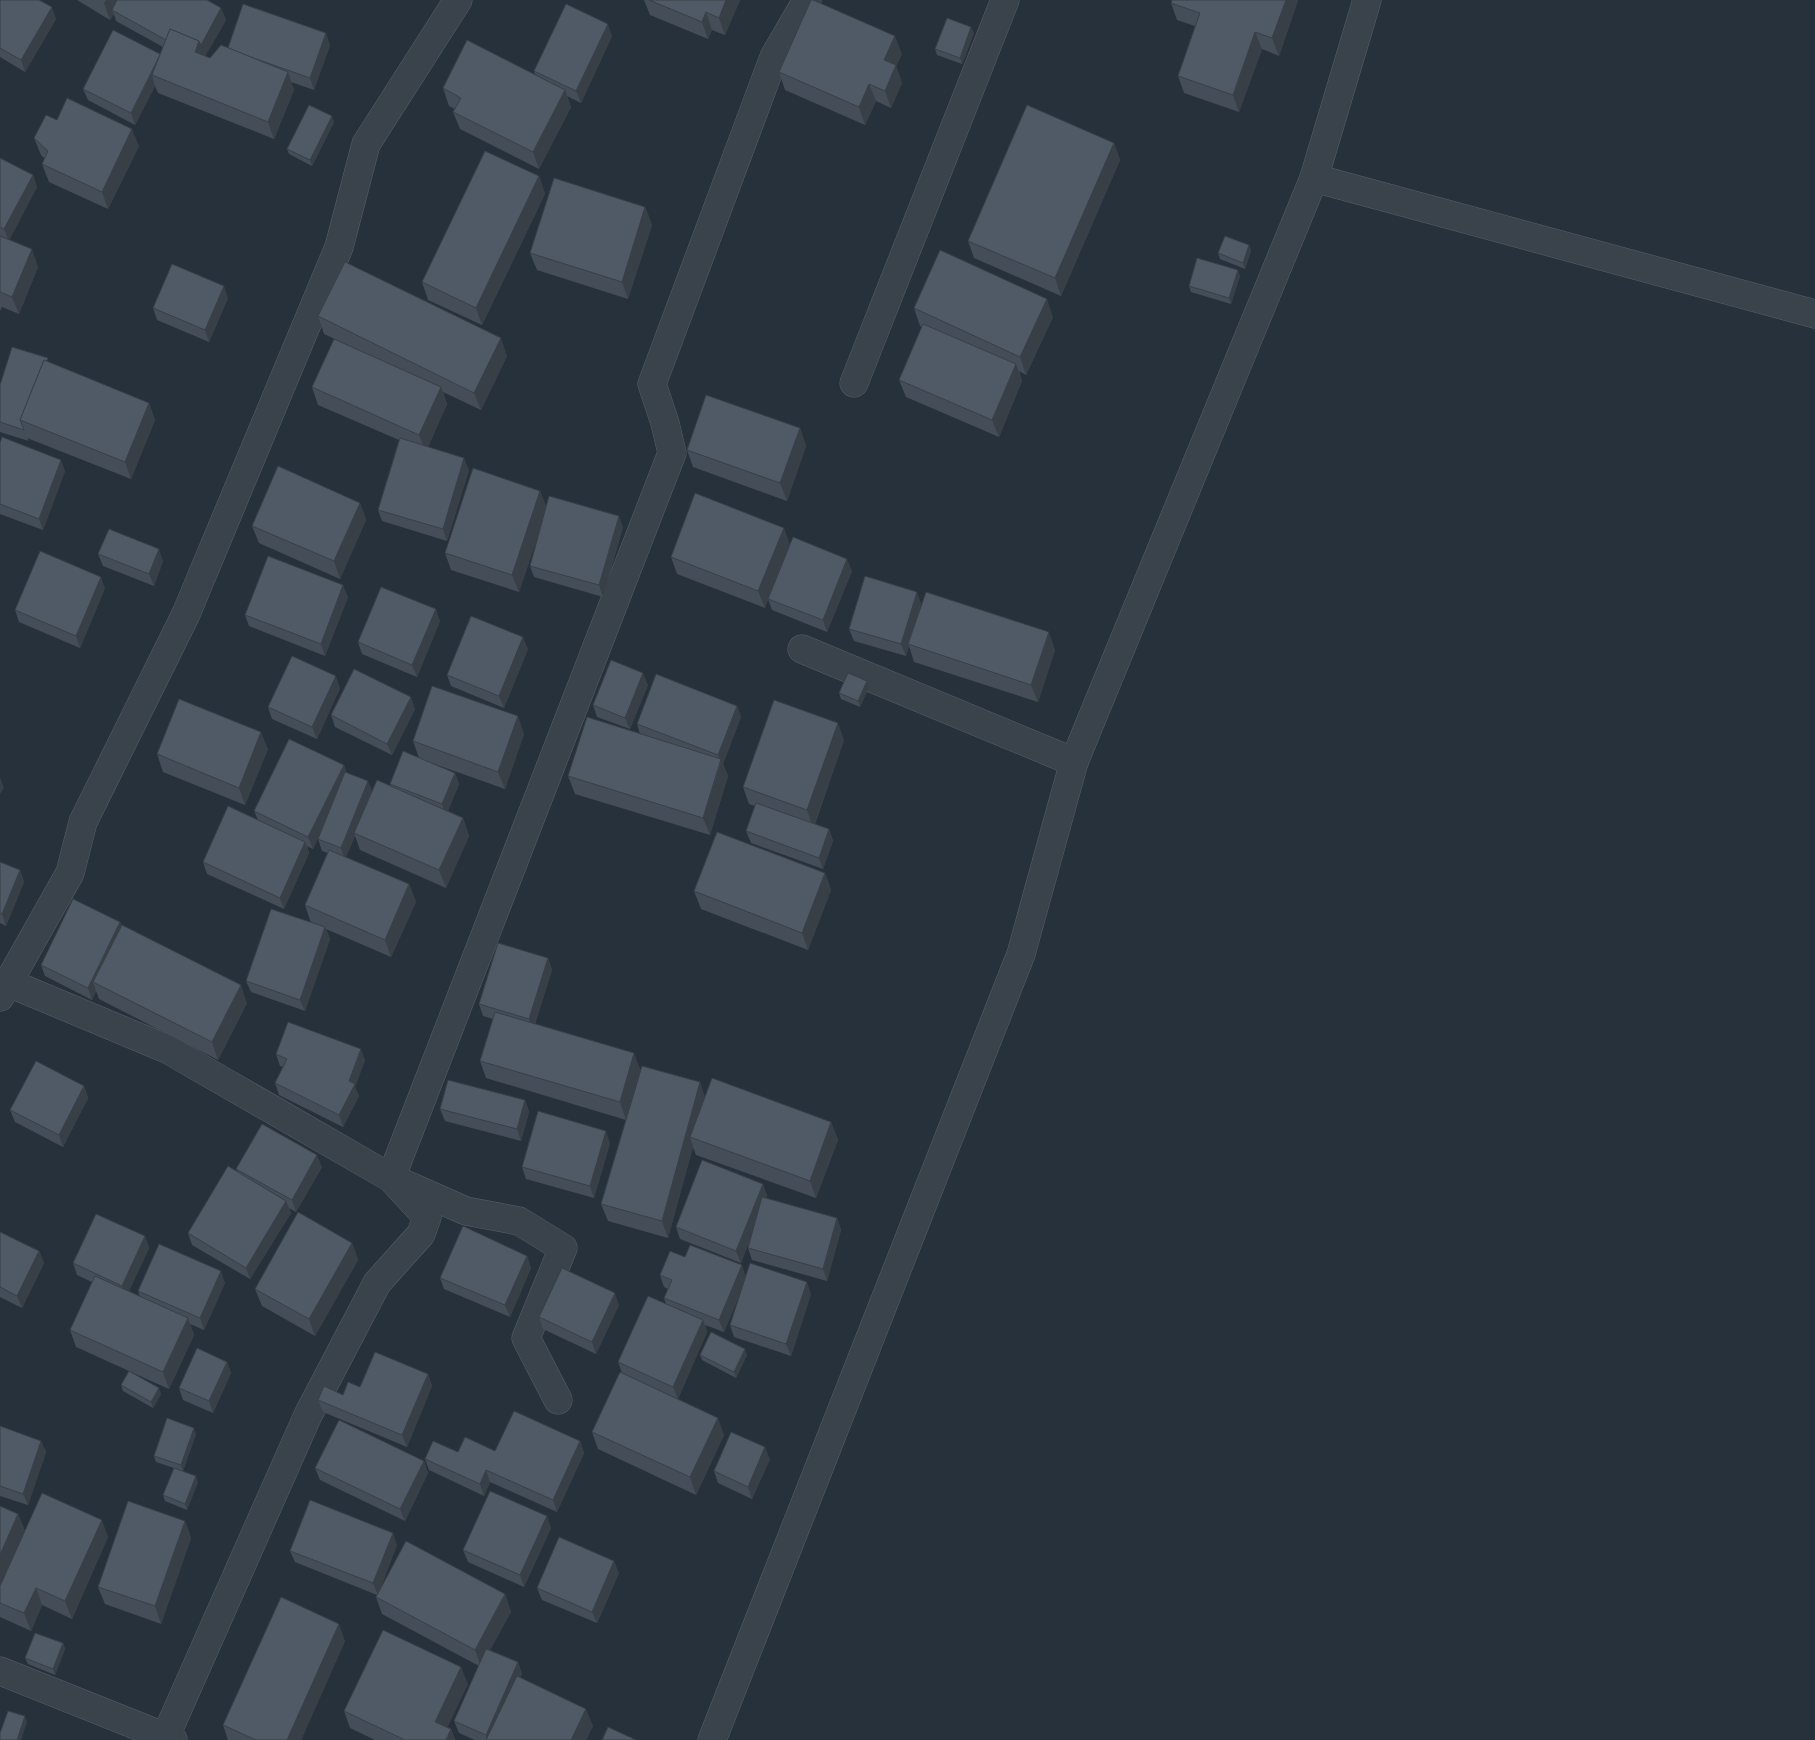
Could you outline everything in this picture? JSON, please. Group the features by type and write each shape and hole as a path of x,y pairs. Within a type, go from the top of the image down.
{"street":[{"path":"458,0 366,144 339,247 186,614 83,822 70,873 4,990 167,1049 392,1178 466,1211 519,1221 563,1248 526,1338 558,1400"},
{"path":"392,1178 672,453 665,423 652,384 774,57 807,0"},
{"path":"854,383 1005,0"},
{"path":"712,1740 1021,954 1074,762 1314,178 1367,0"},
{"path":"1314,178 1815,314"},
{"path":"802,648 1074,762"},
{"path":"0,1671 168,1739 308,1415 376,1283 421,1234 427,1216 392,1178"}],"building":[{"path":"0,0 39,0 52,7 21,60 0,48"},
{"path":"117,0 207,0 221,8 201,45 199,41 170,29 166,40 112,10"},
{"path":"649,0 726,0 719,18 706,12 702,22"},
{"path":"811,0 895,36 884,60 896,65 885,91 869,84 859,107 779,72"},
{"path":"1172,0 1286,0 1272,38 1255,32 1233,95 1178,76 1200,13 1171,3"},
{"path":"243,4 326,33 310,78 228,48"},
{"path":"566,4 608,24 576,91 534,71"},
{"path":"947,18 971,27 960,58 935,49"},
{"path":"170,29 199,41 195,52 210,58 221,45 288,72 268,122 152,75"},
{"path":"113,30 160,54 131,113 83,89"},
{"path":"467,40 565,90 533,152 453,112 461,98 443,88"},
{"path":"67,98 132,129 102,192 42,164 48,151 34,138 46,115 57,120"},
{"path":"309,105 332,116 310,160 287,149"},
{"path":"1027,105 1114,143 1055,278 968,241"},
{"path":"485,151 539,176 476,308 422,282"},
{"path":"0,158 33,175 4,229 0,227"},
{"path":"554,178 645,207 622,282 530,253"},
{"path":"0,236 32,249 12,297 0,292"},
{"path":"1225,236 1249,245 1243,263 1218,253"},
{"path":"940,250 1047,299 1020,357 914,308"},
{"path":"1197,258 1238,270 1229,298 1189,286"},
{"path":"345,262 501,338 474,393 318,316"},
{"path":"172,264 224,286 205,330 153,308"},
{"path":"923,324 1016,364 992,420 899,380"},
{"path":"334,339 441,387 419,435 312,387"},
{"path":"12,347 48,358 47,361 44,360 20,420 24,430 0,422 0,385"},
{"path":"44,360 149,403 125,462 20,420"},
{"path":"706,395 800,428 780,483 687,450"},
{"path":"2,437 61,460 39,519 0,504 0,443"},
{"path":"400,438 464,458 443,529 378,510"},
{"path":"278,466 360,503 334,561 252,526"},
{"path":"473,468 540,491 512,575 445,553"},
{"path":"695,493 784,528 758,591 671,557"},
{"path":"549,496 619,516 599,585 530,566"},
{"path":"109,529 159,549 149,574 98,554"},
{"path":"793,537 847,559 823,620 768,599"},
{"path":"40,551 101,577 76,636 15,610"},
{"path":"268,556 343,585 321,644 245,615"},
{"path":"865,576 917,592 901,644 849,629"},
{"path":"381,587 436,609 412,665 358,642"},
{"path":"926,592 1049,632 1031,685 908,644"},
{"path":"471,616 523,637 499,696 447,675"},
{"path":"292,656 336,676 312,727 268,707"},
{"path":"611,660 643,673 625,718 593,705"},
{"path":"354,669 411,697 387,744 331,715"},
{"path":"848,673 867,681 858,701 839,693"},
{"path":"656,674 737,706 718,755 637,724"},
{"path":"432,686 518,716 498,772 413,741"},
{"path":"179,699 261,732 239,788 157,754"},
{"path":"774,700 838,723 807,810 743,787"},
{"path":"587,717 721,759 703,818 568,776"},
{"path":"289,739 344,765 308,837 254,811"},
{"path":"403,751 455,773 442,804 390,784"},
{"path":"345,772 368,781 341,848 318,839"},
{"path":"377,780 463,818 439,870 354,833"},
{"path":"756,803 829,829 819,858 746,831"},
{"path":"228,806 305,842 280,898 203,862"},
{"path":"717,832 825,873 802,933 694,891"},
{"path":"329,850 409,884 385,940 305,905"},
{"path":"0,862 20,870 2,914 0,913"},
{"path":"73,899 120,922 88,988 41,965"},
{"path":"271,909 325,927 300,1000 246,981"},
{"path":"122,925 241,985 212,1042 93,982"},
{"path":"498,943 548,958 529,1019 479,1004"},
{"path":"495,1012 634,1053 620,1102 480,1061"},
{"path":"288,1022 361,1049 349,1081 355,1084 339,1115 275,1083 287,1059 276,1054"},
{"path":"36,1061 84,1086 59,1135 10,1110"},
{"path":"642,1066 700,1082 662,1221 601,1204"},
{"path":"712,1078 831,1122 810,1181 690,1137"},
{"path":"448,1080 525,1100 517,1129 440,1109"},
{"path":"538,1111 606,1131 590,1186 522,1167"},
{"path":"262,1124 317,1155 292,1200 236,1169"},
{"path":"702,1160 763,1184 736,1251 676,1227"},
{"path":"228,1166 286,1201 246,1268 188,1233"},
{"path":"762,1197 837,1218 823,1269 748,1248"},
{"path":"298,1212 352,1243 309,1319 255,1289"},
{"path":"96,1214 145,1236 122,1286 73,1263"},
{"path":"463,1226 527,1256 505,1305 440,1278"},
{"path":"0,1232 39,1251 17,1296 0,1287"},
{"path":"159,1244 221,1271 200,1318 138,1291"},
{"path":"690,1245 742,1265 719,1320 664,1298 672,1280 660,1275 670,1251 685,1257"},
{"path":"750,1263 807,1282 786,1344 730,1325"},
{"path":"562,1268 615,1293 592,1342 539,1317"},
{"path":"95,1276 188,1318 163,1372 70,1330"},
{"path":"648,1296 703,1320 673,1387 618,1362"},
{"path":"711,1332 745,1349 734,1372 700,1355"},
{"path":"197,1348 227,1362 209,1401 179,1388"},
{"path":"375,1352 428,1374 402,1435 318,1400 324,1386 343,1395 348,1382 360,1387"},
{"path":"129,1371 159,1388 151,1402 121,1385"},
{"path":"620,1372 718,1418 690,1477 592,1432"},
{"path":"514,1411 580,1441 553,1500 486,1470 480,1484 425,1459 433,1441 458,1452 465,1437 495,1451"},
{"path":"167,1418 194,1428 181,1465 154,1456"},
{"path":"339,1420 424,1461 400,1509 315,1468"},
{"path":"0,1426 41,1441 23,1494 0,1486"},
{"path":"731,1432 765,1447 748,1487 714,1471"},
{"path":"174,1468 196,1476 185,1504 163,1495"},
{"path":"490,1491 547,1516 520,1575 463,1550"},
{"path":"42,1493 102,1520 65,1601 36,1588 24,1613 0,1603 0,1586"},
{"path":"310,1500 393,1533 373,1583 290,1551"},
{"path":"128,1501 185,1521 155,1606 98,1587"},
{"path":"0,1506 18,1514 0,1555"},
{"path":"559,1537 614,1561 592,1612 537,1588"},
{"path":"406,1541 505,1594 475,1650 376,1597"},
{"path":"281,1597 339,1624 287,1740 256,1740 223,1725"},
{"path":"383,1630 461,1667 435,1722 451,1729 446,1740 405,1740 344,1711"},
{"path":"35,1633 63,1643 53,1669 25,1658"},
{"path":"486,1649 518,1662 486,1735 454,1721"},
{"path":"517,1676 586,1709 571,1740 486,1740"},
{"path":"8,1711 25,1716 17,1740 0,1740 0,1733"},
{"path":"608,1727 636,1740 602,1740"}]}
